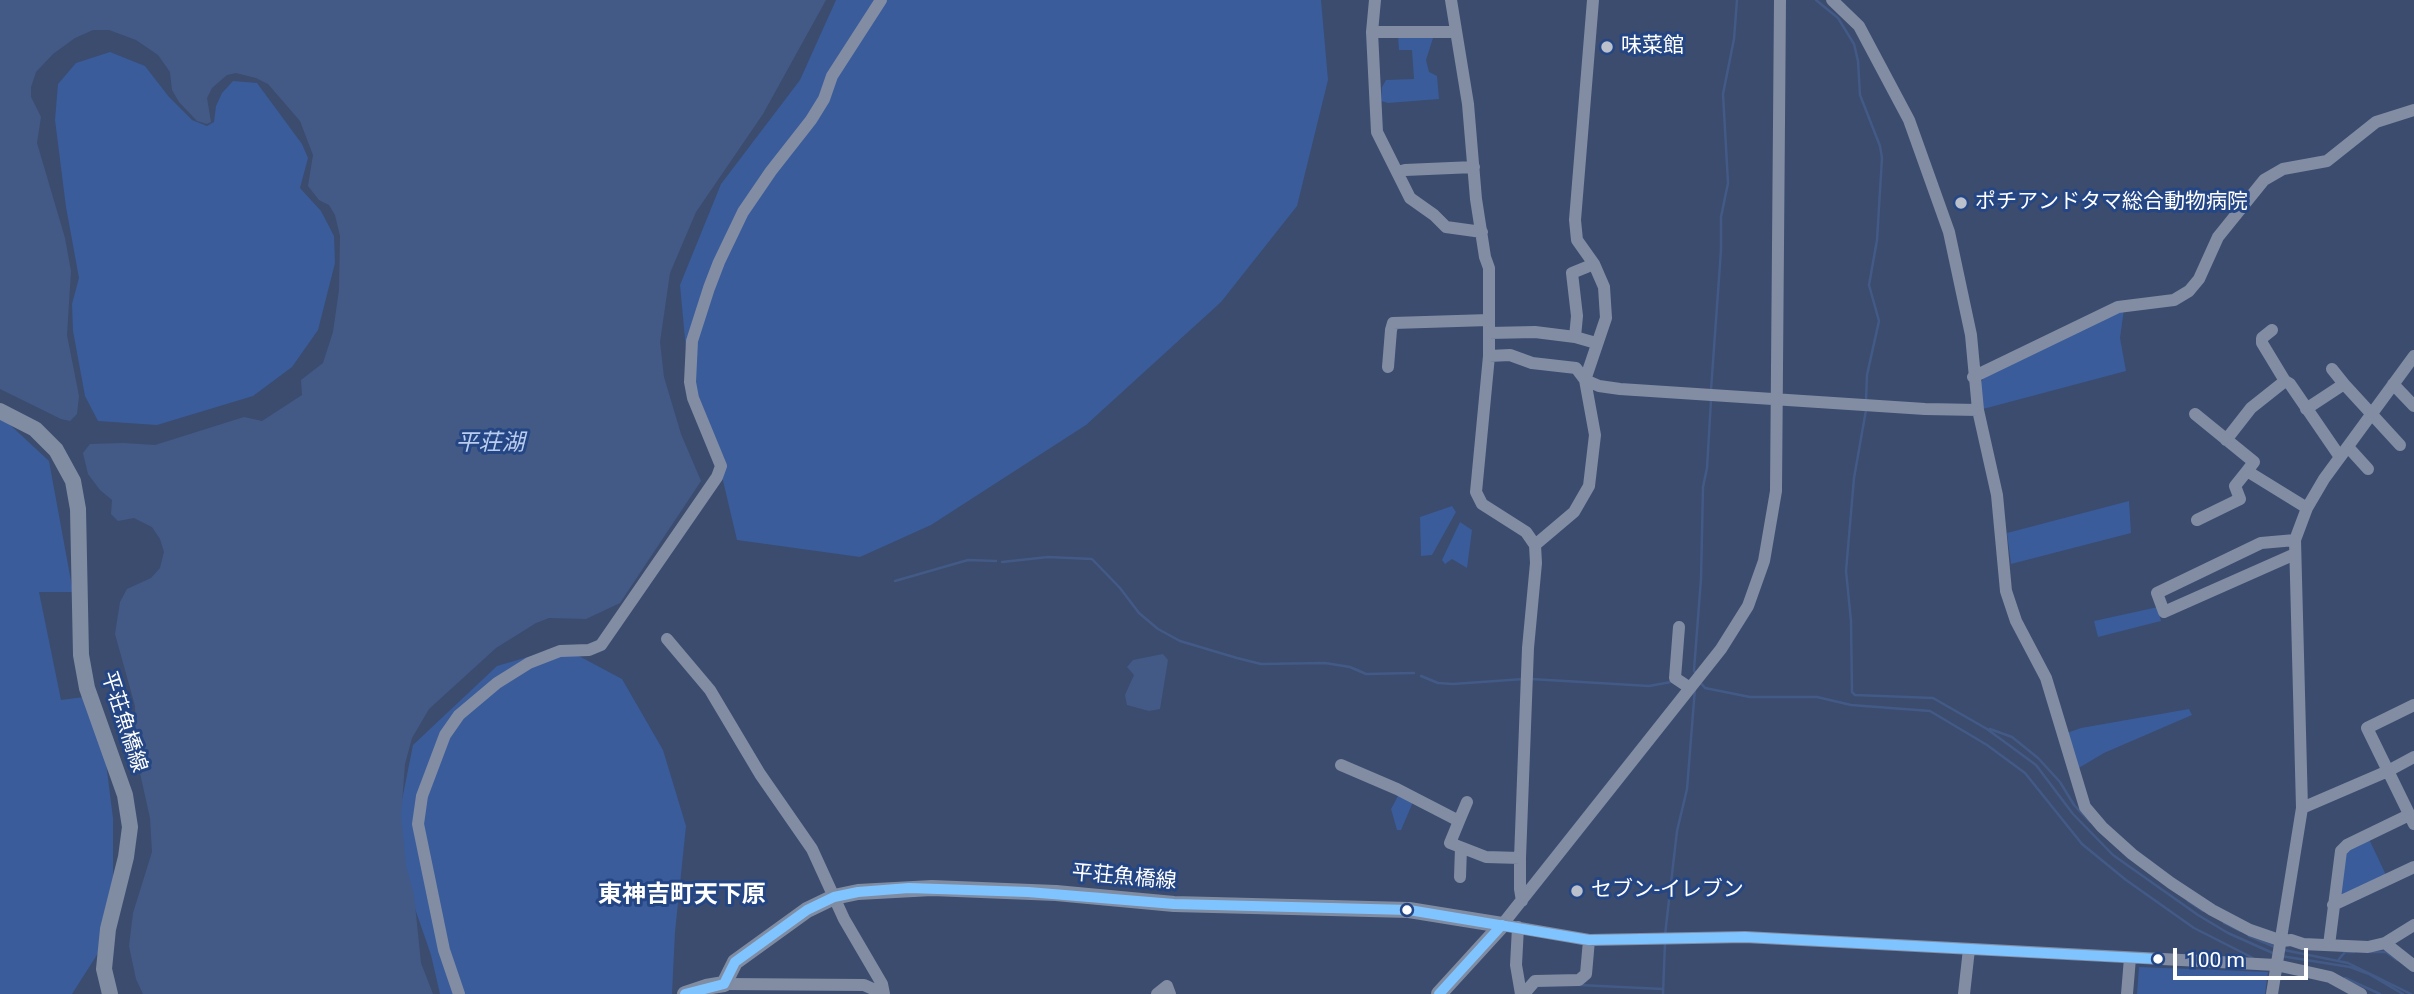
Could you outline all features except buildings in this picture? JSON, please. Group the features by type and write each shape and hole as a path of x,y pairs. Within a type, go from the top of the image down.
{"main road":[{"name":"平荘魚橋線","path":"0,411 35,429 56,450 73,481 78,509 83,666 87,688 125,795 130,827 108,929 104,969 110,994"},
{"name":"平荘魚橋線","path":"724,984 736,962 807,910 834,897 908,888 1028,892 1174,904 1409,910 1510,926"},
{"path":"1439,994 1510,926"},
{"path":"685,994 724,984"}],"street":[{"path":"459,994 444,950 418,824 422,796 444,735 459,715 521,667 560,651 589,650 601,645 717,477 721,467 693,398 690,382 692,341 709,288 743,212 824,99 832,76 881,0"},
{"path":"1375,0 1372,32 1377,132 1410,198 1446,227 1482,232"},
{"path":"1451,0 1468,104 1476,199 1489,268 1489,356 1476,492 1482,504 1526,532 1535,545 1520,858 1522,901"},
{"path":"1535,545 1574,513 1589,486 1595,435 1586,380 1606,318 1604,287 1594,264 1585,255 1577,240 1575,220 1593,0"},
{"path":"1523,994 1510,926 1522,901 1690,682 1721,649 1748,606 1764,561 1776,491 1780,0"},
{"path":"1832,0 1859,26 1909,120 1949,232 1970,335 1978,410 1997,495 2006,591 2016,621 2046,678 2085,807 2102,827 2132,854 2212,910 2250,930 2282,941 2368,947 2385,943 2414,925"},
{"path":"1372,32 1456,32"},
{"path":"1973,377 2118,307 2174,300 2189,291 2199,279 2218,237 2264,180 2283,169 2327,161 2376,122 2414,110"},
{"path":"1398,172 1474,167"},
{"path":"1575,337 1577,316 1572,273 1594,264"},
{"path":"1388,367 1393,323 1489,326 1575,337 1597,343"},
{"path":"2273,330 2262,338 2262,343 2284,381 2290,384 2306,409 2344,452 2368,469"},
{"path":"1489,356 1510,355 1532,363 1576,368 1586,380 1600,386 1620,389 1978,410"},
{"path":"2272,994 2302,808 2295,547 2307,508 2324,479 2414,356"},
{"path":"2332,369 2370,415 2400,445"},
{"path":"2226,440 2251,408 2284,381"},
{"path":"2306,409 2344,384"},
{"path":"2393,384 2414,406"},
{"path":"2195,414 2254,462 2235,486 2240,499 2197,520"},
{"path":"2247,471 2307,508"},
{"path":"2261,543 2295,547 2210,592 2164,612 2157,593 2201,571 2261,543"},
{"path":"2201,571 2210,592"},
{"path":"1679,627 1675,677 1690,682"},
{"path":"667,639 710,690 760,774 812,849 858,945 882,984 884,994"},
{"path":"2329,945 2341,850 2347,845 2412,820 2367,728 2414,705"},
{"path":"2302,808 2414,757"},
{"path":"1348,764 1459,821"},
{"path":"1467,802 1450,843 1486,857 1520,858"},
{"path":"1460,877 1461,848"},
{"path":"2333,905 2414,867"},
{"path":"1510,926 1589,940 1745,937 2276,965 2330,977 2361,994"},
{"path":"1523,994 1535,981 1578,980 1586,974 1589,940"},
{"path":"2385,943 2414,966"},
{"path":"1964,994 1969,949"},
{"path":"2127,994 2130,958"},
{"path":"724,984 864,985 884,994"},
{"path":"1157,994 1167,986 1170,994"}],"shaded area":[{"path":"836,0 1321,0 1328,80 1297,206 1221,302 1086,425 931,525 860,557 737,540 720,468 690,393 680,285 721,184 800,80"},
{"path":"1434,35 1426,60 1429,72 1437,76 1439,99 1388,103 1381,101 1382,87 1386,80 1414,79 1412,50 1399,50 1398,36"},
{"path":"110,52 145,66 169,97 192,120 207,126 214,122 216,106 222,93 233,81 257,83 302,144 308,158 300,188 321,211 334,236 335,263 318,330 292,367 253,396 157,425 98,421 85,396 73,331 72,304 79,278 66,207 55,120 58,84 76,63"},
{"path":"2124,309 2120,338 2126,371 1983,409 1979,386 1984,377"},
{"path":"0,420 7,422 49,461 73,592 39,592 61,700 84,697 103,739 113,818 113,889 102,947 72,994 0,994"},
{"path":"2129,501 2131,533 2011,564 2007,533"},
{"path":"1452,506 1456,512 1432,555 1421,556 1420,517"},
{"path":"1460,522 1472,530 1467,568 1452,559 1445,564 1442,560"},
{"path":"2158,607 2161,621 2098,637 2094,621"},
{"path":"562,647 622,679 663,750 686,826 675,932 672,994 440,994 431,955 393,845 413,745 497,666"},
{"path":"2189,709 2192,715 2104,753 2077,769 2067,733 2081,728"},
{"path":"1399,794 1413,802 1401,830 1397,830 1391,809"},
{"path":"2369,839 2386,875 2342,896 2338,895 2344,853"},
{"path":"2139,967 2268,972 2265,994 2137,994"}],"water":[{"name":"平荘湖","path":"0,0 826,0 763,114 696,212 670,273 660,342 664,377 681,434 701,481 620,603 586,619 549,618 496,648 429,709 412,738 405,764 401,816 406,866 414,895 421,963 433,994 143,994 136,979 129,946 133,913 152,852 150,818 136,755 135,706 115,634 120,602 127,589 151,578 160,568 164,552 152,527 134,518 118,521 111,514 112,500 88,474 83,453 90,444 155,445 244,417 262,421 302,395 301,380 323,363 333,332 339,290 340,236 335,215 329,205 319,200 308,186 313,155 300,121 268,84 236,73 227,75 212,88 207,98 211,122 207,124 197,121 179,102 172,90 170,72 158,55 136,40 109,30 93,30 75,38 53,54 36,72 31,97 41,117 37,143 65,238 71,271 67,335 79,396 77,414 70,421 61,419 0,389"},
{"path":"1163,654 1168,660 1160,709 1149,711 1127,705 1125,695 1134,675 1127,667 1133,660"}],"waterway":[{"path":"1711,390 1721,217 1728,183 1723,94 1734,39 1737,0"},
{"path":"1816,0 1838,18 1854,44 1860,95 1882,158 1877,240 1869,285 1879,321 1867,375 1866,400"},
{"path":"1696,675 1694,670 1701,579 1703,487 1707,468 1711,400"},
{"path":"1866,410 1854,478 1846,571 1851,621 1852,692 1855,695 1933,698 1987,729 2036,765 2073,814 2113,855 2198,915 2228,933 2275,954"},
{"path":"1002,562 1048,557 1092,559 1139,613 1158,629 1180,641 1237,658 1261,664 1325,663 1350,667 1366,674 1414,673"},
{"path":"895,581 968,560 996,561"},
{"path":"1421,676 1438,683 1453,684 1524,679"},
{"path":"1531,679 1649,686 1671,682"},
{"path":"1699,681 1705,688 1750,697 1817,697 1851,705 1930,711 1987,745 2025,773 2082,844 2126,880 2194,928 2253,958"},
{"path":"1665,935 1677,831 1687,789 1695,688"},
{"path":"1990,729 2012,737 2038,758 2090,822"},
{"path":"2188,901 2203,911"},
{"path":"2224,923 2240,931"},
{"path":"2249,936 2275,947"},
{"path":"1663,994 1665,942"},
{"path":"2284,950 2348,963 2411,994"},
{"path":"2339,959 2345,952 2354,952"},
{"path":"2371,952 2386,952 2397,960"},
{"path":"2281,956 2350,967 2369,974 2403,994"},
{"path":"2345,978 2380,994"},
{"path":"1579,985 1663,989"}],"transit line":[{"path":"685,994 724,984 735,962 807,910 834,897 858,892 909,888 1028,892 1174,904 1409,910 1589,940 1745,937 2158,959"},
{"path":"1439,994 1502,925"}],"place":[{"name":"味菜館","path":"1607,47"},
{"name":"ポチアンドタマ総合動物病院","path":"1961,203"},
{"name":"セブン-イレブン","path":"1577,891"}],"district":[{"name":"東神吉町天下原","path":"682,896"}]}
